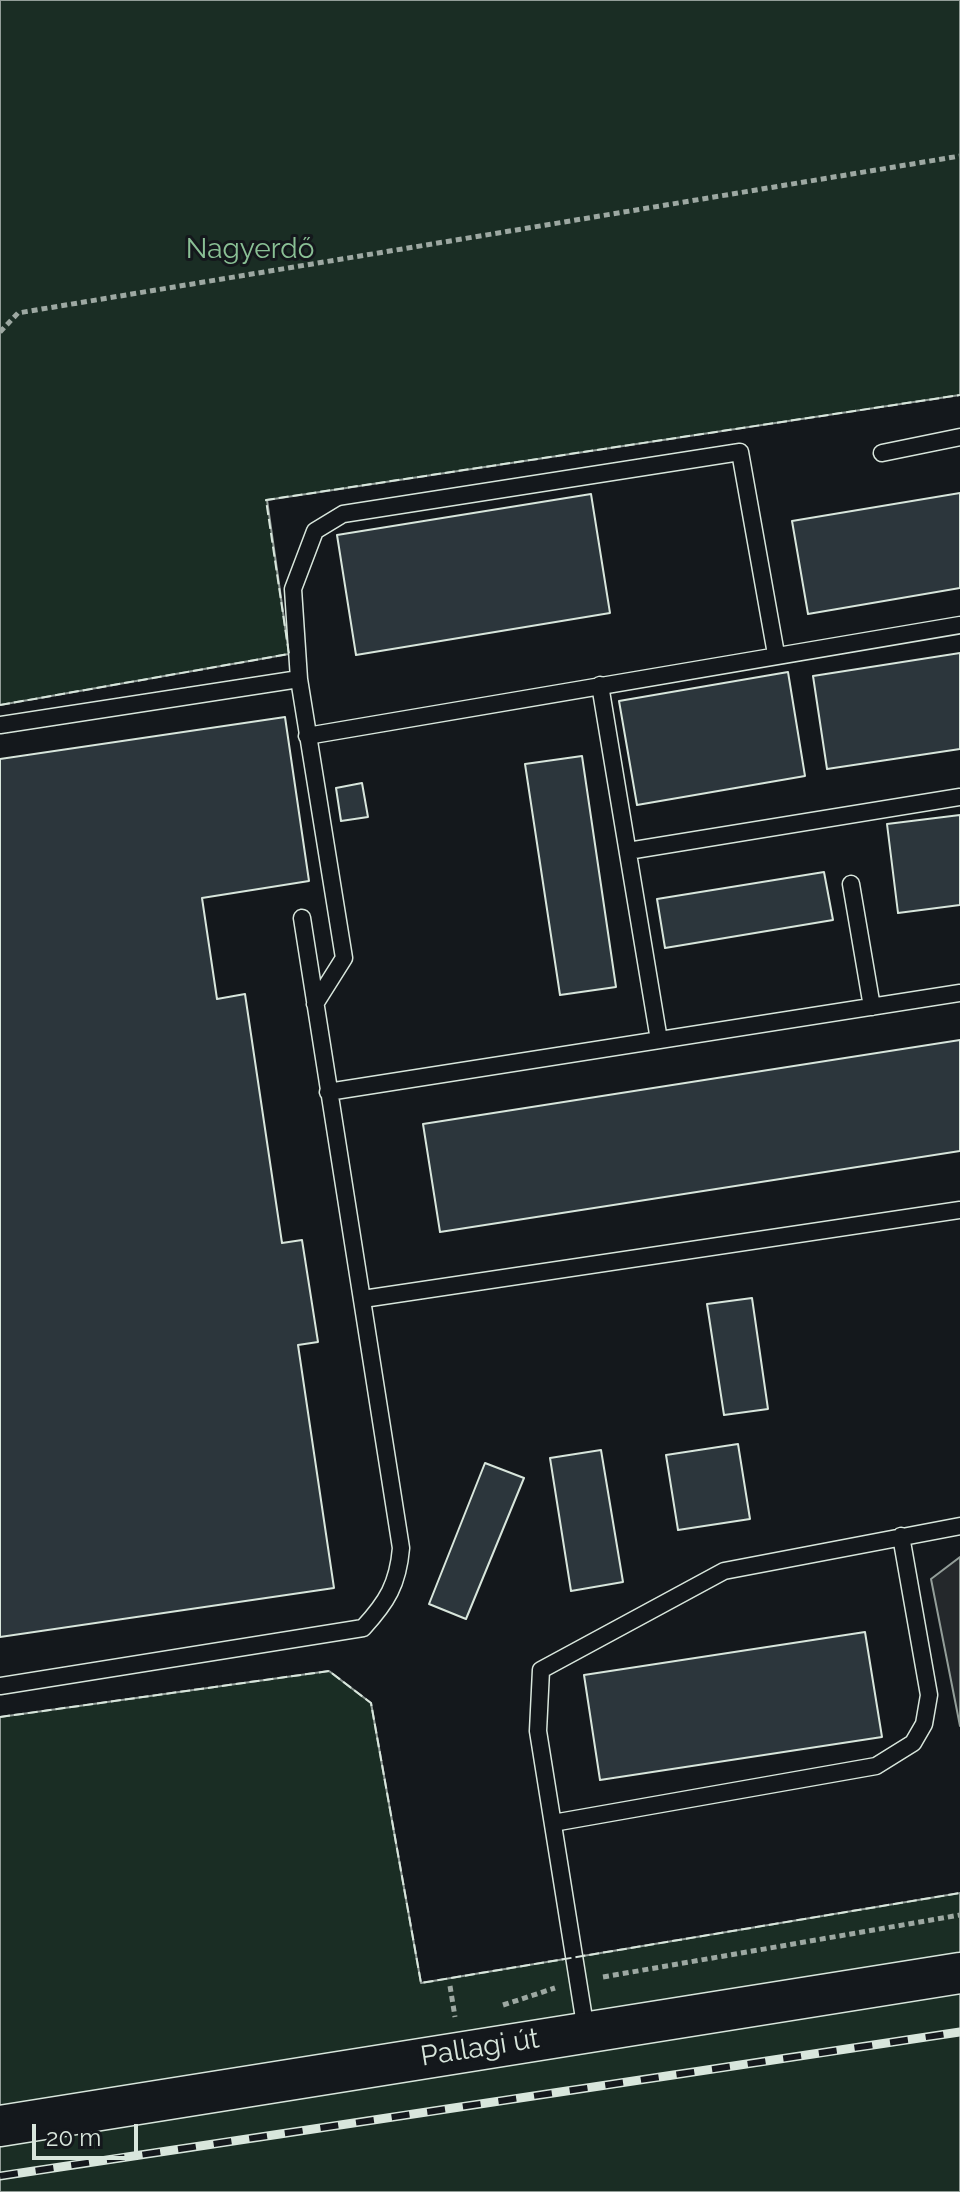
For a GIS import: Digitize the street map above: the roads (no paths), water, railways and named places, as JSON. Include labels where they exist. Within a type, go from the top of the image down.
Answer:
[{"type":"street","name":"Pallagi út","points":[[0,2126],[960,1973]]},
{"type":"lane","points":[[882,453],[960,437]]},
{"type":"lane","points":[[315,1004],[344,958],[299,679],[293,589],[315,531],[343,514],[740,452],[776,654]]},
{"type":"lane","points":[[307,736],[960,625]]},
{"type":"lane","points":[[0,725],[299,679]]},
{"type":"lane","points":[[600,685],[659,1040]]},
{"type":"lane","points":[[628,851],[960,797]]},
{"type":"lane","points":[[851,884],[872,1007]]},
{"type":"lane","points":[[0,1686],[363,1628],[388,1601],[399,1575],[401,1548],[302,918]]},
{"type":"lane","points":[[328,1092],[960,993]]},
{"type":"lane","points":[[363,1299],[960,1210]]},
{"type":"lane","points":[[586,2031],[538,1731],[541,1670],[724,1571],[960,1526]]},
{"type":"lane","points":[[553,1823],[876,1766],[913,1743],[924,1724],[929,1695],[901,1536]]},
{"type":"railway","points":[[0,2176],[960,2032]]},
{"type":"park label","name":"Nagyerdő","points":[[250,250]]}]
